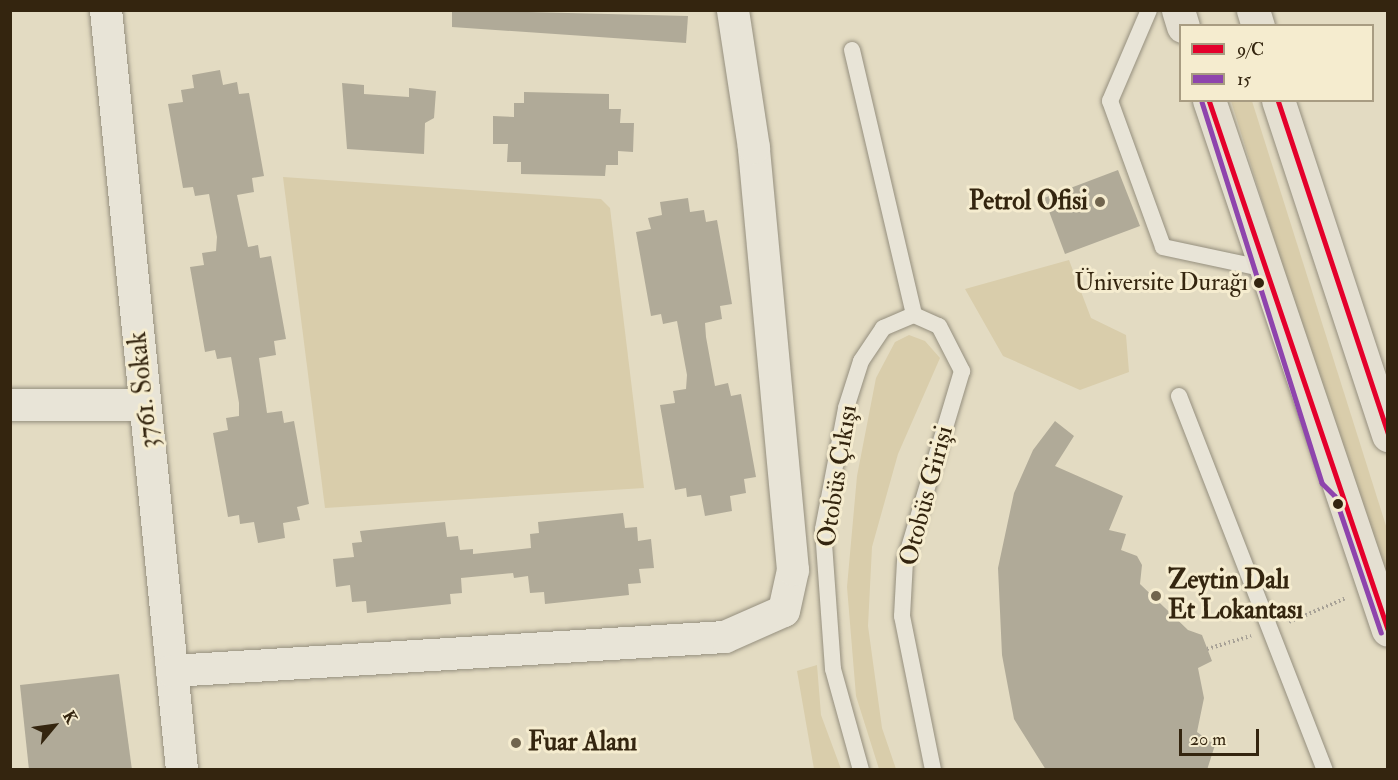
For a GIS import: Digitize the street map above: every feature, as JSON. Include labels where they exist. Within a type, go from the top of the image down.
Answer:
[{"type":"highway","points":[[1210,102],[1388,630]]},
{"type":"highway","points":[[1279,102],[1388,435]]},
{"type":"street","name":"3761. Sokak","points":[[106,10],[182,770]]},
{"type":"street","points":[[172,671],[725,636],[784,611],[793,570],[754,148],[734,10]]},
{"type":"street","points":[[10,405],[145,405]]},
{"type":"lane","points":[[1149,10],[1110,101],[1163,246],[1266,269]]},
{"type":"lane","points":[[852,50],[914,315]]},
{"type":"lane","name":"Otobüs Çıkışı","points":[[861,770],[833,669],[823,529],[846,408],[861,361],[883,328],[914,315]]},
{"type":"lane","name":"Otobüs Girişi","points":[[914,315],[939,327],[962,371],[905,561],[903,616],[933,770]]},
{"type":"lane","points":[[1179,396],[1325,770]]},
{"type":"shaded area","points":[[1231,102],[1252,102],[1387,529],[1387,577],[1299,319]]},
{"type":"shaded area","points":[[283,177],[601,199],[610,208],[644,488],[325,508]]},
{"type":"shaded area","points":[[1069,260],[1091,318],[1126,335],[1129,372],[1080,390],[1003,356],[965,289]]},
{"type":"shaded area","points":[[909,335],[925,341],[940,358],[898,454],[872,547],[868,626],[882,728],[896,769],[879,769],[856,696],[847,587],[857,476],[876,378],[895,342]]},
{"type":"shaded area","points":[[817,665],[821,715],[841,769],[814,769],[797,671]]},
{"type":"building","points":[[452,10],[688,16],[686,43],[452,27]]},
{"type":"building","points":[[220,70],[223,85],[237,82],[239,94],[249,93],[264,176],[252,178],[254,192],[237,195],[248,247],[258,245],[260,258],[271,256],[286,339],[274,341],[276,355],[259,358],[261,372],[267,413],[282,411],[284,423],[294,421],[309,504],[297,507],[300,520],[283,523],[285,538],[258,543],[254,522],[240,524],[239,515],[228,517],[213,433],[228,430],[226,418],[239,416],[239,403],[231,357],[217,359],[215,350],[205,352],[190,267],[204,265],[202,253],[216,251],[217,237],[209,194],[195,196],[193,187],[183,188],[168,104],[183,102],[181,90],[194,88],[192,75]]},
{"type":"building","points":[[342,83],[364,85],[364,94],[409,97],[409,88],[436,91],[434,118],[425,123],[424,154],[347,149]]},
{"type":"building","points":[[524,92],[609,94],[609,109],[621,109],[620,123],[634,123],[633,152],[618,151],[618,165],[606,165],[605,176],[521,174],[521,162],[507,162],[508,144],[493,144],[493,116],[514,117],[514,103],[524,103]]},
{"type":"building","points":[[1118,170],[1140,226],[1065,254],[1044,198]]},
{"type":"building","points":[[688,198],[690,212],[704,210],[706,222],[717,220],[732,304],[720,306],[722,319],[705,323],[706,337],[715,386],[728,383],[731,396],[741,394],[756,477],[744,479],[746,493],[730,496],[732,511],[705,516],[701,495],[687,497],[686,488],[675,490],[660,405],[675,403],[673,391],[686,389],[687,375],[677,321],[663,324],[661,314],[651,316],[636,232],[651,229],[648,218],[662,215],[660,202]]},
{"type":"building","points":[[1055,421],[1074,436],[1055,466],[1123,496],[1109,530],[1126,534],[1121,550],[1137,556],[1142,565],[1140,584],[1188,630],[1202,635],[1212,661],[1198,668],[1204,698],[1197,732],[1215,745],[1207,770],[1046,770],[1014,719],[1002,655],[998,568],[1014,493],[1033,450]]},
{"type":"building","points":[[623,513],[625,528],[637,527],[638,541],[651,539],[654,568],[639,569],[641,583],[628,584],[629,595],[545,604],[544,592],[530,593],[528,576],[514,578],[513,573],[461,578],[462,593],[450,594],[451,604],[367,613],[366,601],[352,602],[350,585],[336,587],[333,559],[354,557],[352,543],[362,542],[360,531],[445,522],[447,537],[458,536],[460,550],[473,549],[473,554],[531,548],[530,534],[539,533],[538,522]]},
{"type":"building","points":[[119,674],[132,770],[29,770],[20,685]]},
{"type":"transit line","name":"15","points":[[1202,102],[1322,483],[1335,496],[1381,632]]},
{"type":"transit line","name":"9/C","points":[[1210,102],[1388,629]]},
{"type":"transit line","name":"9/C","points":[[1279,102],[1388,433]]},
{"type":"place","name":"Petrol Ofisi","points":[[1100,202]]},
{"type":"place","name":"Üniversite Durağı","points":[[1259,283]]},
{"type":"place","name":"Zeytin Dalı Et Lokantası","points":[[1156,596]]},
{"type":"place","name":"Fuar Alanı","points":[[516,743]]}]
